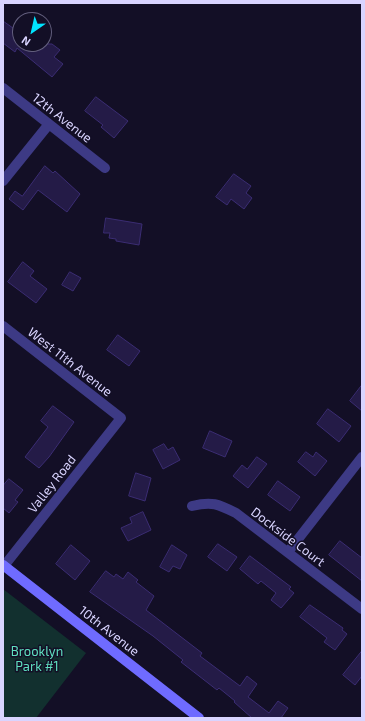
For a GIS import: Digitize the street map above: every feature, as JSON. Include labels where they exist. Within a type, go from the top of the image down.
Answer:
[{"type":"street","name":"12th Avenue","points":[[3,88],[106,168]]},
{"type":"street","points":[[3,181],[49,124]]},
{"type":"street","name":"West 11th Avenue","points":[[3,326],[121,418]]},
{"type":"street","name":"Valley Road","points":[[4,565],[121,418]]},
{"type":"street","points":[[288,552],[362,457]]},
{"type":"street","name":"Dockside Court","points":[[192,506],[207,502],[223,506],[236,513],[362,609]]},
{"type":"street","name":"10th Avenue","points":[[4,565],[199,718]]},
{"type":"green space","name":"Brooklyn Park #1","points":[[3,589],[86,653],[36,718],[3,718]]},
{"type":"building","points":[[3,21],[12,27],[12,50],[3,43]]},
{"type":"building","points":[[52,44],[60,50],[54,57],[63,64],[52,77],[22,52],[52,52]]},
{"type":"building","points":[[96,97],[128,121],[114,138],[101,127],[103,125],[85,111]]},
{"type":"building","points":[[45,166],[53,173],[55,171],[80,194],[67,212],[38,190],[23,210],[9,199],[15,191],[22,196]]},
{"type":"building","points":[[234,174],[251,186],[246,193],[252,198],[244,209],[231,199],[227,205],[216,197]]},
{"type":"building","points":[[106,218],[142,224],[139,245],[116,241],[116,239],[109,238],[110,233],[104,233]]},
{"type":"building","points":[[23,262],[34,271],[30,276],[47,289],[36,303],[8,282]]},
{"type":"building","points":[[70,272],[81,278],[73,291],[62,285]]},
{"type":"building","points":[[118,335],[140,351],[129,366],[107,350]]},
{"type":"building","points":[[362,385],[362,411],[350,401]]},
{"type":"building","points":[[53,406],[74,422],[49,457],[39,468],[25,457],[48,427],[41,421]]},
{"type":"building","points":[[328,409],[351,426],[339,442],[317,424]]},
{"type":"building","points":[[210,431],[232,441],[225,457],[203,448]]},
{"type":"building","points":[[164,444],[168,450],[173,447],[180,460],[163,469],[153,450]]},
{"type":"building","points":[[306,452],[313,457],[316,452],[327,461],[315,476],[298,462]]},
{"type":"building","points":[[257,457],[267,464],[248,488],[233,476],[242,465],[247,469]]},
{"type":"building","points":[[136,473],[151,478],[145,501],[129,496]]},
{"type":"building","points":[[9,479],[23,490],[15,500],[18,502],[9,513],[3,508],[3,486]]},
{"type":"building","points":[[278,481],[300,497],[290,511],[268,495]]},
{"type":"building","points":[[143,512],[151,530],[128,541],[121,528],[132,523],[130,518]]},
{"type":"building","points":[[340,541],[362,558],[362,581],[329,555]]},
{"type":"building","points":[[218,544],[237,557],[227,571],[208,557]]},
{"type":"building","points":[[71,545],[90,561],[75,580],[56,564]]},
{"type":"building","points":[[172,545],[187,555],[180,569],[173,566],[169,572],[160,567]]},
{"type":"building","points":[[250,556],[291,587],[289,589],[294,593],[281,608],[271,600],[276,593],[261,581],[258,584],[240,569]]},
{"type":"building","points":[[106,571],[114,577],[116,574],[123,579],[128,572],[138,580],[136,582],[154,596],[146,610],[202,653],[200,656],[240,686],[247,676],[257,684],[248,697],[269,713],[278,701],[288,708],[281,718],[252,718],[234,702],[235,701],[219,688],[217,690],[181,662],[183,660],[153,636],[90,592]]},
{"type":"building","points":[[310,605],[343,628],[342,630],[347,634],[335,650],[324,642],[327,638],[300,617]]},
{"type":"building","points":[[362,651],[362,676],[355,685],[343,675]]}]
